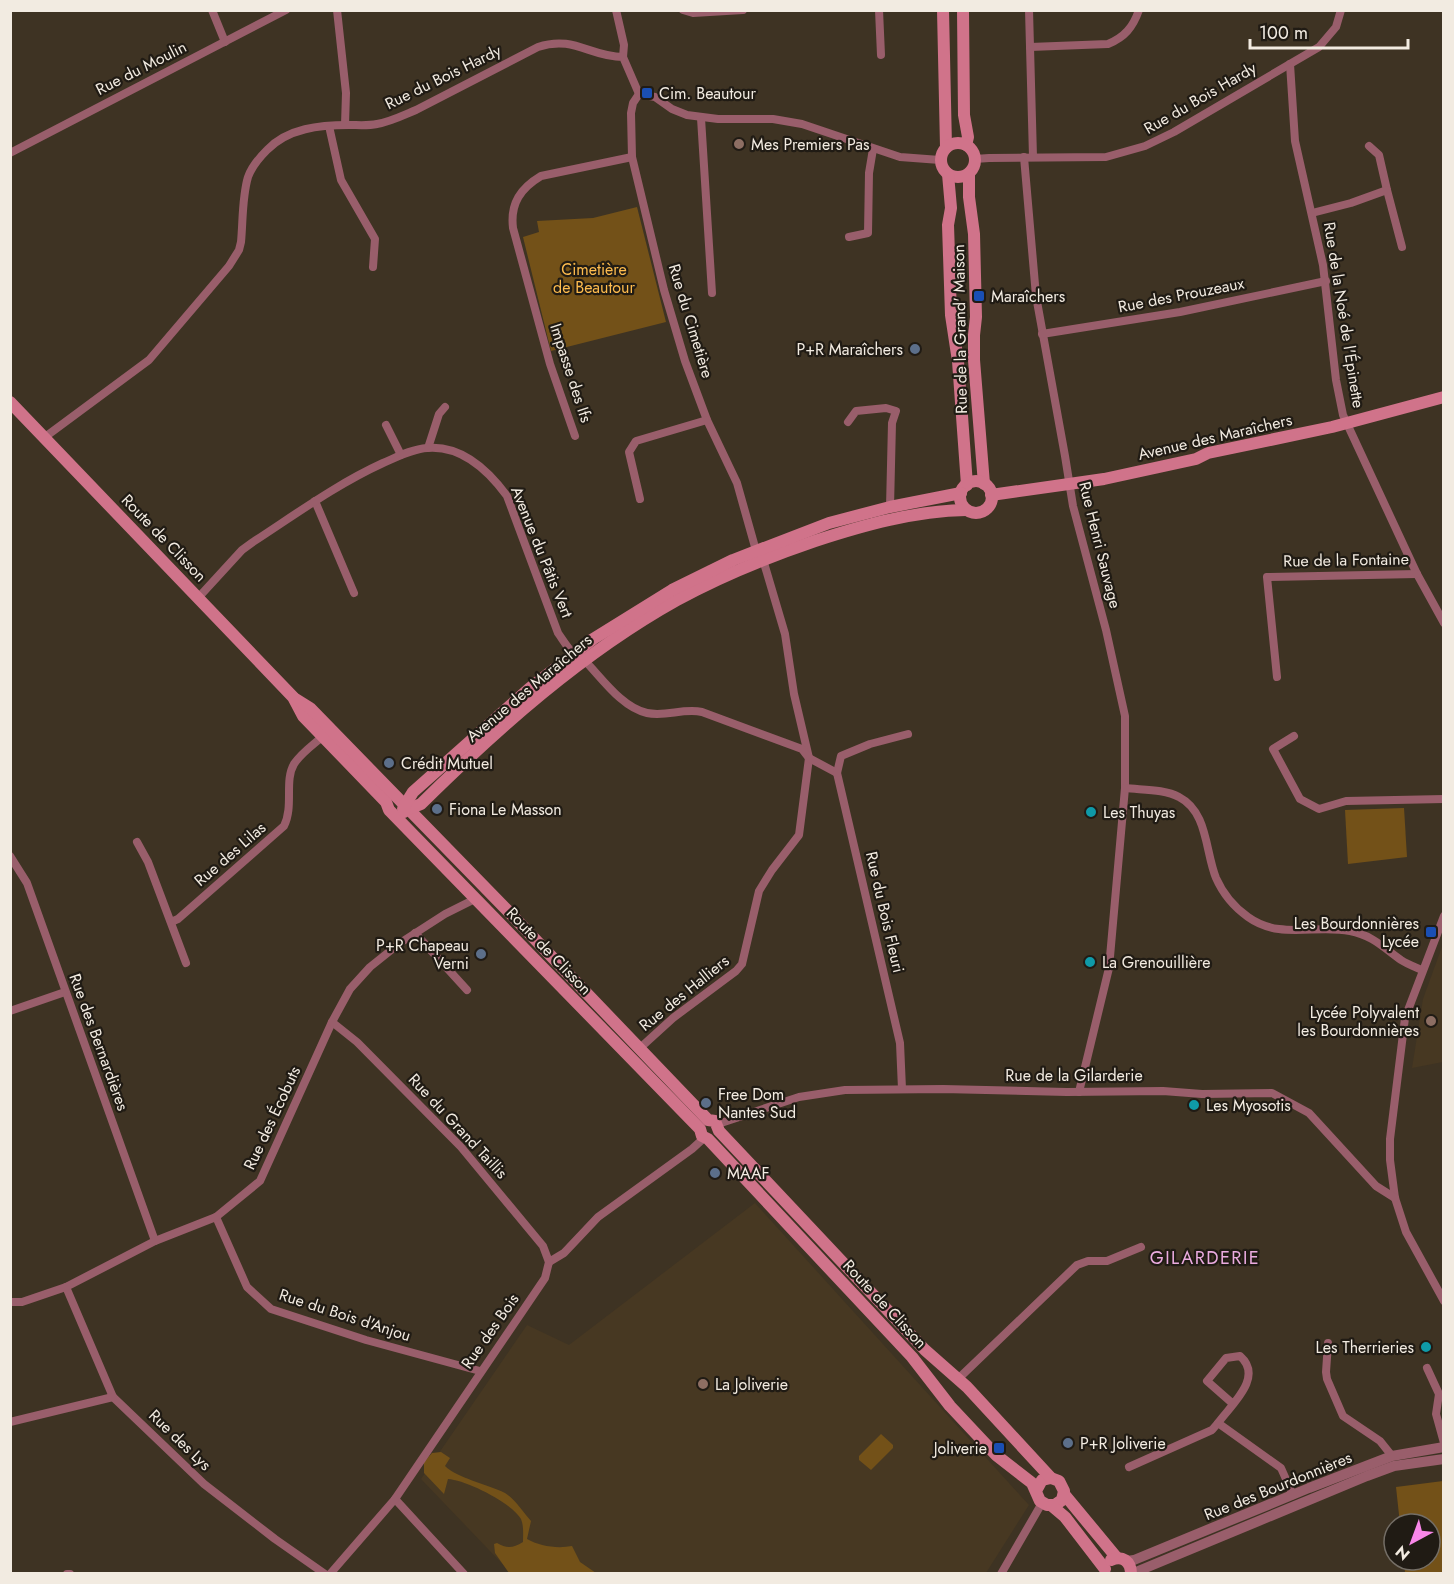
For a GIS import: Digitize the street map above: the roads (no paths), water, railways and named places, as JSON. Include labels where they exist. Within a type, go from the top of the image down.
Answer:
[{"type":"main road","points":[[943,10],[946,147],[940,160],[941,166],[948,174],[957,178],[969,174],[975,159],[973,151],[966,145],[955,143],[946,147]]},
{"type":"main road","points":[[963,10],[964,115],[968,137],[966,145]]},
{"type":"main road","name":"Rue de la Grand' Maison","points":[[948,174],[951,208],[948,225],[951,315],[958,362],[964,489]]},
{"type":"main road","name":"Rue de la Grand' Maison","points":[[969,174],[969,197],[974,234],[976,317],[974,360],[984,484]]},
{"type":"main road","name":"Avenue des Maraîchers","points":[[992,495],[1104,479],[1196,459],[1208,453],[1347,423],[1443,397]]},
{"type":"main road","name":"Route de Clisson","points":[[10,402],[292,698],[303,716],[322,737],[389,797],[410,807],[715,1125],[925,1350],[1023,1446],[1051,1478]]},
{"type":"main road","points":[[975,482],[984,484],[992,495],[991,502],[985,510],[975,513],[966,510],[961,503],[964,489],[975,482]]},
{"type":"main road","name":"Avenue des Maraîchers","points":[[410,807],[413,792],[530,688],[677,600],[760,555],[829,523],[964,489]]},
{"type":"main road","name":"Avenue des Maraîchers","points":[[760,555],[890,520],[936,511],[966,510]]},
{"type":"main road","name":"Avenue des Maraîchers","points":[[410,807],[498,733],[579,657]]},
{"type":"main road","name":"Route de Clisson","points":[[292,698],[310,708],[389,797],[389,810],[704,1135],[912,1357],[950,1406],[996,1455],[1032,1483],[1036,1491]]},
{"type":"main road","points":[[389,797],[413,792]]},
{"type":"main road","points":[[405,825],[410,807]]},
{"type":"main road","points":[[475,899],[486,888]]},
{"type":"main road","points":[[703,1122],[715,1125],[716,1137],[704,1135],[703,1122]]},
{"type":"main road","points":[[1051,1478],[1061,1483],[1064,1494],[1126,1566],[1110,1560],[1105,1571],[1065,1517],[1038,1499],[1036,1491],[1042,1480],[1051,1478]]},
{"type":"main road","points":[[1047,1504],[1059,1502],[1064,1494]]},
{"type":"street","points":[[212,10],[225,42]]},
{"type":"street","name":"Rue du Moulin","points":[[10,153],[286,10]]},
{"type":"street","points":[[337,10],[346,93],[345,125]]},
{"type":"street","points":[[616,10],[624,45],[623,57],[639,93],[655,97],[679,113],[701,118],[773,119],[802,124],[873,149],[910,159],[940,160]]},
{"type":"street","points":[[683,10],[693,13],[743,10]]},
{"type":"street","points":[[879,10],[881,55]]},
{"type":"street","name":"Rue Henri Sauvage","points":[[1029,10],[1028,157],[1036,296],[1069,484],[1125,716],[1125,788],[1109,968],[1079,1092]]},
{"type":"street","points":[[1030,48],[1108,44],[1128,32],[1135,22],[1138,10]]},
{"type":"street","name":"Rue du Bois Hardy","points":[[975,159],[1106,157],[1145,146],[1174,132],[1323,43],[1336,27],[1341,10]]},
{"type":"street","name":"Rue du Bois Hardy","points":[[45,437],[149,360],[229,266],[241,242],[247,181],[253,167],[278,140],[299,131],[329,126],[376,125],[397,118],[547,44],[566,43],[610,57],[623,57]]},
{"type":"street","name":"Rue de la Noé de l'Épinette","points":[[1290,64],[1295,141],[1326,281],[1336,380],[1343,415],[1417,574],[1443,622]]},
{"type":"street","name":"Rue du Cimetière","points":[[639,93],[633,103],[631,113],[632,157],[664,290],[685,361],[707,420],[737,483],[785,634],[794,694],[809,758]]},
{"type":"street","points":[[701,118],[712,293]]},
{"type":"street","points":[[329,126],[341,180],[375,239],[373,267]]},
{"type":"street","points":[[1369,146],[1379,155],[1402,247]]},
{"type":"street","points":[[849,237],[868,233],[869,173],[873,149]]},
{"type":"street","name":"Impasse des Ifs","points":[[575,436],[547,353],[513,228],[513,210],[520,193],[542,176],[632,157]]},
{"type":"street","points":[[1312,213],[1351,203],[1387,190]]},
{"type":"street","name":"Rue des Prouzeaux","points":[[1042,334],[1180,312],[1326,281]]},
{"type":"street","points":[[428,448],[439,414],[445,407]]},
{"type":"street","points":[[848,422],[856,411],[886,408],[896,411],[892,423],[890,507]]},
{"type":"street","points":[[640,499],[629,452],[636,441],[707,420]]},
{"type":"street","points":[[386,425],[401,455]]},
{"type":"street","name":"Avenue du Pâtis Vert","points":[[198,598],[242,550],[332,489],[401,455],[428,448],[447,450],[474,461],[502,489],[512,507],[558,633],[617,695],[635,710],[654,714],[688,710],[702,712],[802,749],[809,758]]},
{"type":"street","points":[[315,501],[354,593]]},
{"type":"street","name":"Rue de la Fontaine","points":[[1277,677],[1267,577],[1417,574]]},
{"type":"street","points":[[809,758],[837,773],[841,756],[870,744],[908,734]]},
{"type":"street","points":[[1294,736],[1273,749],[1300,799],[1318,809],[1346,801],[1443,799]]},
{"type":"street","name":"Rue des Lilas","points":[[171,922],[194,905],[284,826],[290,801],[292,769],[299,757],[322,737]]},
{"type":"street","name":"Rue des Halliers","points":[[640,1048],[673,1018],[736,971],[742,964],[759,891],[799,835],[809,758]]},
{"type":"street","name":"Rue du Bois Fleuri","points":[[837,773],[900,1043],[902,1089]]},
{"type":"street","points":[[1125,788],[1178,796],[1194,809],[1200,820],[1222,889],[1230,901],[1249,918],[1273,929],[1340,930],[1360,934],[1376,940],[1401,960],[1422,970]]},
{"type":"street","points":[[137,842],[148,862],[186,963]]},
{"type":"street","name":"Rue des Bernardières","points":[[10,856],[27,883],[155,1241]]},
{"type":"street","name":"Rue des Écobuts","points":[[10,1302],[22,1302],[66,1287],[155,1241],[216,1217],[260,1181],[332,1022],[359,977],[415,933],[475,899]]},
{"type":"street","points":[[1443,916],[1407,1008],[1390,1139],[1395,1198],[1406,1232],[1443,1301]]},
{"type":"street","points":[[415,933],[467,990]]},
{"type":"street","points":[[10,1011],[65,992]]},
{"type":"street","name":"Rue du Grand Taillis","points":[[332,1022],[357,1042],[461,1147],[543,1246],[549,1262]]},
{"type":"street","name":"Rue de la Gilarderie","points":[[715,1125],[799,1097],[845,1090],[1079,1092],[1163,1090],[1202,1094],[1272,1094],[1308,1113],[1376,1186],[1395,1198]]},
{"type":"street","name":"Rue des Bois","points":[[330,1574],[395,1499],[545,1278],[549,1262],[564,1253],[598,1217],[692,1149],[704,1135]]},
{"type":"street","name":"Rue du Bois d'Anjou","points":[[216,1217],[247,1287],[271,1309],[366,1340],[480,1371]]},
{"type":"street","points":[[958,1380],[1077,1265],[1107,1261],[1141,1247]]},
{"type":"street","name":"Rue des Lys","points":[[66,1287],[113,1397],[204,1484],[325,1574]]},
{"type":"street","points":[[1328,1343],[1327,1379],[1343,1416],[1380,1441],[1392,1456]]},
{"type":"street","points":[[1129,1467],[1212,1430],[1218,1423],[1233,1403],[1248,1383],[1250,1369],[1240,1356],[1226,1358],[1207,1381],[1233,1403]]},
{"type":"street","points":[[1427,1368],[1439,1394],[1436,1414],[1443,1445]]},
{"type":"street","points":[[10,1422],[113,1397]]},
{"type":"street","points":[[1218,1423],[1281,1468],[1293,1495]]},
{"type":"street","name":"Rue des Bourdonnières","points":[[1126,1566],[1134,1560],[1392,1456],[1443,1445]]},
{"type":"street","name":"Rue des Bourdonnières","points":[[1126,1566],[1394,1466],[1443,1460]]},
{"type":"street","points":[[395,1499],[464,1574]]},
{"type":"street","points":[[1001,1574],[1047,1504]]},
{"type":"place","name":"Cim. Beautour","points":[[647,93]]},
{"type":"place","name":"Mes Premiers Pas","points":[[739,144]]},
{"type":"place","name":"Maraîchers","points":[[979,296]]},
{"type":"place","name":"P+R Maraîchers","points":[[915,349]]},
{"type":"place","name":"Crédit Mutuel","points":[[389,763]]},
{"type":"place","name":"Fiona Le Masson","points":[[437,809]]},
{"type":"place","name":"Les Thuyas","points":[[1091,812]]},
{"type":"place","name":"Les Bourdonnières Lycée","points":[[1431,932]]},
{"type":"place","name":"P+R Chapeau Verni","points":[[481,954]]},
{"type":"place","name":"La Grenouillière","points":[[1090,962]]},
{"type":"place","name":"Lycée Polyvalent les Bourdonnières","points":[[1431,1021]]},
{"type":"place","name":"Free Dom Nantes Sud","points":[[706,1103]]},
{"type":"place","name":"Les Myosotis","points":[[1194,1105]]},
{"type":"place","name":"MAAF","points":[[715,1173]]},
{"type":"place","name":"Les Therrieries","points":[[1426,1347]]},
{"type":"place","name":"La Joliverie","points":[[703,1384]]},
{"type":"place","name":"P+R Joliverie","points":[[1068,1443]]},
{"type":"place","name":"Joliverie","points":[[999,1448]]},
{"type":"district","name":"GILARDERIE","points":[[1205,1258]]},
{"type":"park label","name":"Cimetière de Beautour","points":[[594,278]]}]
